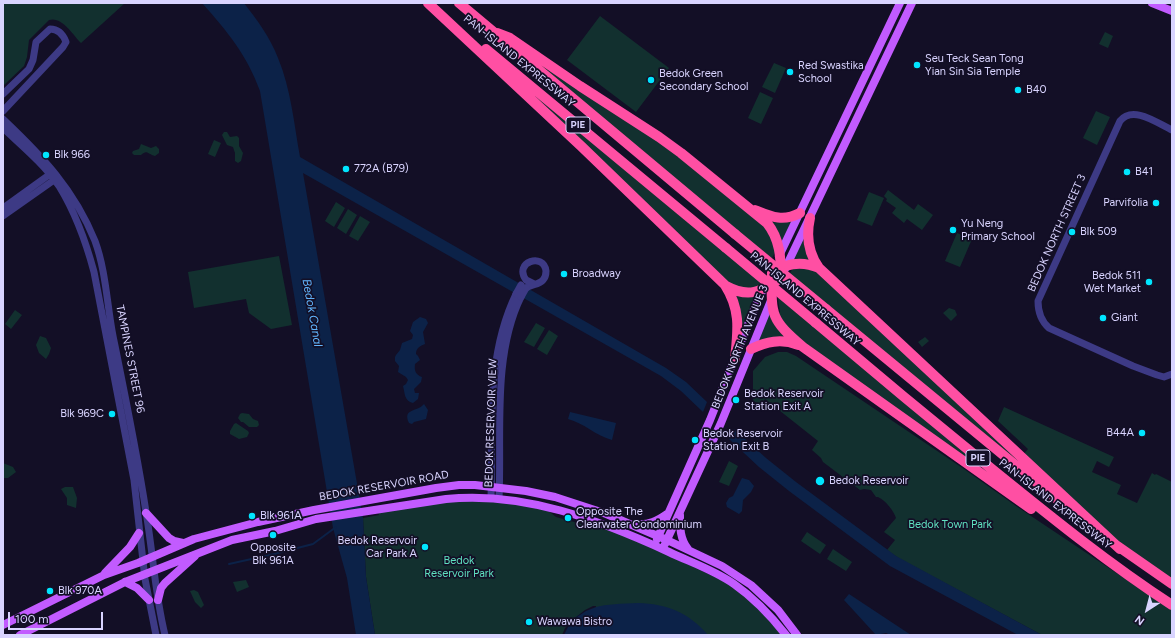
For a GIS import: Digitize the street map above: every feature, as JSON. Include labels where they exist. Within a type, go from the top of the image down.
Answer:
[{"type":"highway","name":"PAN-ISLAND EXPRESSWAY","points":[[428,3],[493,54],[900,394],[1057,522],[1116,567],[1172,605]]},
{"type":"highway","points":[[428,3],[586,151],[725,285],[733,299],[737,311],[735,358]]},
{"type":"highway","name":"PAN-ISLAND EXPRESSWAY","points":[[459,3],[497,33],[735,234],[1051,495],[1120,549],[1172,584]]},
{"type":"highway","points":[[497,33],[510,38],[681,153],[765,222],[773,232],[785,265],[781,278],[756,293],[747,293],[735,290],[725,285]]},
{"type":"highway","points":[[748,207],[766,214],[783,218],[790,218],[800,213]]},
{"type":"highway","points":[[810,218],[808,232],[810,251],[819,268],[1120,549]]},
{"type":"highway","points":[[819,268],[802,264],[785,265],[772,272],[767,287],[773,311],[778,323],[787,333],[803,347],[1045,520],[1057,522]]},
{"type":"highway","points":[[751,349],[766,343],[780,340],[803,347]]},
{"type":"main road","name":"BEDOK NORTH AVENUE 3","points":[[772,272],[900,3]]},
{"type":"main road","points":[[785,265],[810,218],[912,3]]},
{"type":"main road","points":[[1152,3],[1172,11]]},
{"type":"main road","name":"BEDOK NORTH AVENUE 3","points":[[663,549],[721,423],[771,299],[781,278]]},
{"type":"main road","name":"BEDOK NORTH AVENUE 3","points":[[654,545],[710,420],[753,312],[767,287]]},
{"type":"main road","name":"BEDOK RESERVOIR ROAD","points":[[3,625],[104,574],[143,560],[183,543],[258,522],[314,510],[459,485],[496,487],[555,497],[632,524],[722,566],[751,585],[778,610],[797,635]]},
{"type":"main road","name":"BEDOK RESERVOIR ROAD","points":[[20,635],[125,582],[232,540],[275,531],[316,519],[464,497],[495,498],[524,502],[574,515],[620,530],[713,572],[733,583],[764,609],[786,635]]},
{"type":"main road","points":[[680,512],[681,535],[684,544],[689,550]]},
{"type":"main road","points":[[146,513],[169,538],[183,543]]},
{"type":"main road","points":[[632,524],[644,525],[653,523],[668,514]]},
{"type":"main road","points":[[104,574],[130,547],[139,533]]},
{"type":"main road","points":[[158,600],[161,588],[165,583],[199,553]]},
{"type":"main road","points":[[125,582],[137,588],[149,600]]},
{"type":"street","points":[[3,94],[29,69],[33,60],[36,42],[50,29],[55,29],[60,32],[66,42],[63,47],[3,111]]},
{"type":"street","name":"BEDOK NORTH STREET 3","points":[[1172,130],[1136,114],[1128,115],[1120,121],[1038,301],[1041,317],[1049,328],[1133,366],[1165,377],[1172,375]]},
{"type":"street","name":"TAMPINES STREET 96","points":[[3,119],[32,146],[54,176],[72,197],[95,242],[100,259],[146,513],[158,600],[165,635]]},
{"type":"street","name":"TAMPINES STREET 96","points":[[3,128],[54,176],[79,227],[94,272],[134,480],[144,574],[156,635]]},
{"type":"street","points":[[3,208],[54,176]]},
{"type":"street","points":[[3,216],[54,176]]},
{"type":"street","name":"BEDOK RESERVOIR VIEW","points":[[495,498],[503,357],[518,296],[524,286],[524,267],[528,262],[535,261],[541,263],[546,270],[546,276],[542,282],[524,286]]},
{"type":"street","points":[[523,275],[527,282],[534,284]]},
{"type":"street","points":[[1172,375],[1172,382]]},
{"type":"green space","points":[[3,3],[125,3],[81,43],[63,23],[49,20],[29,40],[27,57],[24,66],[3,86]]},
{"type":"green space","points":[[600,16],[669,68],[636,112],[567,60]]},
{"type":"green space","points":[[464,31],[762,279],[759,285],[763,290],[736,357],[733,298]]},
{"type":"green space","points":[[1105,32],[1113,36],[1108,48],[1099,44]]},
{"type":"green space","points":[[510,38],[763,214],[800,213],[775,252],[770,263],[535,65]]},
{"type":"green space","points":[[774,63],[786,68],[775,93],[762,87]]},
{"type":"green space","points":[[760,92],[773,98],[761,124],[748,118]]},
{"type":"green space","points":[[1096,111],[1110,117],[1097,145],[1083,138]]},
{"type":"green space","points":[[224,132],[227,132],[230,137],[237,136],[239,138],[239,146],[243,153],[241,161],[238,163],[235,161],[233,147],[227,145],[222,135]]},
{"type":"green space","points":[[214,140],[221,143],[215,157],[208,154]]},
{"type":"green space","points":[[141,144],[151,148],[156,146],[159,149],[159,153],[155,156],[146,152],[141,155],[134,155],[132,153],[133,151],[139,149]]},
{"type":"green space","points":[[888,190],[914,210],[918,204],[933,215],[922,230],[907,219],[904,223],[892,213],[896,208],[886,201],[887,199],[884,196]]},
{"type":"green space","points":[[869,192],[884,198],[872,226],[857,220]]},
{"type":"green space","points":[[336,202],[345,208],[334,227],[325,221]]},
{"type":"green space","points":[[348,209],[357,215],[346,234],[337,228]]},
{"type":"green space","points":[[360,216],[370,222],[358,241],[349,236]]},
{"type":"green space","points":[[810,219],[813,258],[1118,547],[1051,495],[788,277],[795,264],[788,265]]},
{"type":"green space","points":[[957,233],[972,239],[960,267],[945,261]]},
{"type":"green space","points":[[279,256],[292,325],[271,329],[249,313],[246,299],[194,308],[188,272]]},
{"type":"green space","points":[[780,293],[1055,521],[1046,519],[948,449],[794,343],[751,349],[771,299],[775,317],[780,312],[778,299]]},
{"type":"green space","points":[[949,308],[955,310],[957,315],[951,321],[943,313]]},
{"type":"green space","points":[[15,310],[22,315],[11,329],[5,324]]},
{"type":"green space","points":[[536,323],[545,328],[534,347],[524,342]]},
{"type":"green space","points":[[549,330],[558,336],[547,355],[537,349]]},
{"type":"green space","points":[[40,336],[46,338],[51,348],[46,359],[39,353],[36,345]]},
{"type":"green space","points":[[925,337],[929,341],[922,347],[918,342]]},
{"type":"green space","name":"Bedok Town Park","points":[[778,352],[787,352],[796,356],[1172,610],[1172,635],[1042,635],[900,559],[887,550],[895,540],[884,532],[896,518],[889,506],[881,498],[876,497],[871,490],[860,490],[823,462],[821,458],[812,450],[818,441],[765,399],[761,405],[753,401],[753,371],[765,357]]},
{"type":"green space","points":[[1004,407],[1114,457],[1109,467],[1097,461],[1092,472],[1121,485],[1117,494],[1137,503],[1152,473],[1172,482],[1172,581],[1120,548],[1022,456],[1028,449],[998,421]]},
{"type":"green space","points":[[242,413],[249,414],[253,419],[258,421],[259,425],[257,427],[249,427],[241,422],[238,418]]},
{"type":"green space","points":[[236,423],[248,431],[249,433],[247,437],[239,439],[230,434],[230,431]]},
{"type":"green space","points":[[729,461],[738,466],[729,486],[719,482]]},
{"type":"green space","points":[[3,463],[13,467],[16,472],[8,478],[3,478]]},
{"type":"green space","points":[[65,487],[73,487],[77,498],[76,508],[67,505],[67,498],[61,489]]},
{"type":"green space","name":"Bedok Reservoir Park","points":[[490,500],[546,509],[556,517],[585,525],[602,526],[620,533],[732,585],[750,600],[781,635],[375,635],[366,577],[363,518],[379,515],[378,511],[446,501]]},
{"type":"green space","points":[[807,532],[826,545],[820,554],[801,541]]},
{"type":"green space","points":[[833,549],[852,562],[846,571],[827,559]]},
{"type":"green space","points":[[246,580],[249,587],[237,592],[233,582]]},
{"type":"green space","points":[[194,590],[198,592],[204,605],[201,608],[195,602],[190,591]]},
{"type":"water","name":"Bedok Canal","points":[[202,3],[244,3],[263,29],[275,50],[286,82],[292,107],[300,157],[666,368],[686,382],[707,402],[703,412],[681,391],[661,376],[303,173],[363,518],[366,577],[375,635],[356,635],[347,578],[333,528],[260,91],[249,66],[236,44]]},
{"type":"water","points":[[420,317],[426,319],[428,323],[423,332],[425,344],[416,352],[420,360],[415,364],[415,371],[422,377],[421,382],[414,389],[415,393],[419,393],[418,399],[413,403],[410,402],[405,396],[403,386],[408,380],[398,372],[399,366],[395,361],[395,357],[400,350],[402,343],[412,339],[413,335],[410,331],[413,322]]},
{"type":"water","points":[[424,404],[428,410],[426,419],[414,422],[412,424],[409,423],[407,418],[409,413]]},
{"type":"water","points":[[570,412],[616,423],[612,440],[568,419]]},
{"type":"water","points":[[734,429],[766,458],[796,482],[896,556],[1042,635],[1018,635],[890,566],[759,467],[729,439]]},
{"type":"water","points":[[742,478],[749,480],[754,486],[751,492],[743,500],[742,511],[739,514],[727,507],[726,503],[729,498],[733,496]]},
{"type":"water","points":[[849,594],[911,635],[890,635],[886,633],[876,635],[844,600]]},
{"type":"water","points":[[638,603],[658,605],[685,615],[693,620],[708,635],[563,635],[577,616],[594,607]]},
{"type":"pier","points":[[593,606],[596,607],[577,617],[568,627],[564,635],[562,635],[565,628],[575,618]]},
{"type":"waterway","points":[[229,564],[313,544],[336,527]]},
{"type":"place","name":"Seu Teck Sean Tong Yian Sin Sia Temple","points":[[917,65]]},
{"type":"place","name":"Red Swastika School","points":[[790,72]]},
{"type":"place","name":"Bedok Green Secondary School","points":[[651,80]]},
{"type":"place","name":"B40","points":[[1018,90]]},
{"type":"place","name":"Blk 966","points":[[46,155]]},
{"type":"place","name":"772A (B79)","points":[[346,169]]},
{"type":"place","name":"B41","points":[[1127,172]]},
{"type":"place","name":"Parvifolia","points":[[1156,203]]},
{"type":"place","name":"Yu Neng Primary School","points":[[953,230]]},
{"type":"place","name":"Blk 509","points":[[1072,232]]},
{"type":"place","name":"Broadway","points":[[564,274]]},
{"type":"place","name":"Bedok 511 Wet Market","points":[[1149,282]]},
{"type":"place","name":"Giant","points":[[1103,318]]},
{"type":"place","name":"Bedok Reservoir Station Exit A","points":[[736,400]]},
{"type":"place","name":"Blk 969C","points":[[112,414]]},
{"type":"place","name":"B44A","points":[[1142,433]]},
{"type":"place","name":"Bedok Reservoir Station Exit B","points":[[695,440]]},
{"type":"place","name":"Bedok Reservoir","points":[[820,481]]},
{"type":"place","name":"Blk 961A","points":[[252,516]]},
{"type":"place","name":"Opposite The Clearwater Condominium","points":[[568,518]]},
{"type":"place","name":"Opposite Blk 961A","points":[[273,535]]},
{"type":"place","name":"Bedok Reservoir Car Park A","points":[[425,547]]},
{"type":"place","name":"Blk 970A","points":[[50,591]]},
{"type":"place","name":"Wawawa Bistro","points":[[529,622]]}]
